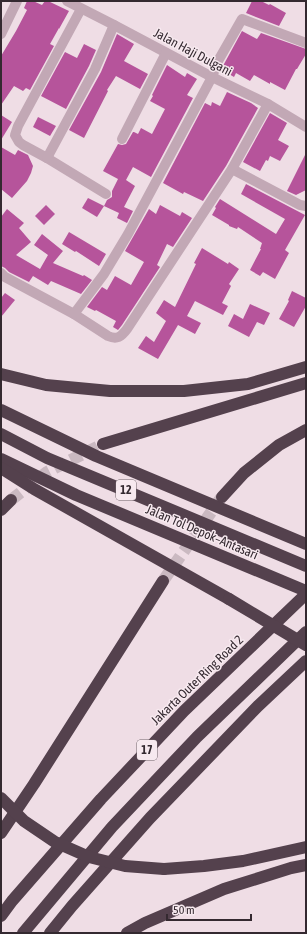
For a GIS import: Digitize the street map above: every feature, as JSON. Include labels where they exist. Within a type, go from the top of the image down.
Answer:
[{"type":"highway","points":[[1,374],[46,384],[110,391],[184,391],[248,384],[306,368]]},
{"type":"highway","points":[[103,444],[306,383]]},
{"type":"highway","points":[[1,410],[96,456],[306,544]]},
{"type":"highway","points":[[222,497],[244,473],[279,445],[306,430]]},
{"type":"highway","name":"Jalan Tol Depok–Antasari","points":[[1,434],[48,458],[306,566]]},
{"type":"highway","name":"Jalan Tol Depok–Antasari","points":[[1,459],[76,495],[306,591]]},
{"type":"highway","points":[[1,468],[34,490],[230,598],[306,645]]},
{"type":"highway","points":[[1,510],[11,500]]},
{"type":"highway","points":[[1,833],[164,581]]},
{"type":"highway","name":"Jakarta Outer Ring Road 2","points":[[1,916],[12,901],[101,799],[178,717],[306,594]]},
{"type":"highway","name":"17","points":[[23,933],[112,827],[192,742],[306,632]]},
{"type":"highway","points":[[50,933],[150,818],[258,706],[306,662]]},
{"type":"highway","points":[[1,798],[24,821],[55,842],[89,857],[125,866],[164,869],[204,866],[243,861],[306,847]]},
{"type":"highway","points":[[127,933],[145,923],[224,889],[291,868],[306,865]]},
{"type":"street","points":[[1,34],[17,1]]},
{"type":"street","name":"Jalan Haji Dulgani","points":[[67,1],[212,77],[268,104],[306,127]]},
{"type":"street","points":[[81,8],[18,126],[15,135],[19,142],[23,145],[106,194]]},
{"type":"street","points":[[74,314],[104,274],[128,234],[212,77],[218,61],[242,19],[306,43]]},
{"type":"street","points":[[47,158],[95,69],[114,25]]},
{"type":"street","points":[[122,139],[166,53]]},
{"type":"street","points":[[1,273],[12,281],[74,314],[108,336],[117,338],[122,336],[232,169],[268,104]]},
{"type":"street","points":[[232,169],[306,206]]},
{"type":"building","points":[[27,1],[33,1],[42,5],[45,1],[48,1],[69,11],[50,44],[54,46],[30,90],[26,88],[23,91],[14,86],[1,105],[1,56],[27,10],[24,8]]},
{"type":"building","points":[[252,1],[261,1],[269,5],[270,4],[286,13],[279,26],[246,13]]},
{"type":"building","points":[[242,31],[257,39],[261,33],[306,49],[306,54],[285,90],[254,75],[250,81],[236,73],[234,77],[222,70]]},
{"type":"building","points":[[117,34],[134,44],[124,61],[148,74],[140,89],[116,76],[107,90],[108,91],[84,138],[69,130],[101,72]]},
{"type":"building","points":[[84,44],[96,50],[66,109],[41,96],[65,52],[77,58]]},
{"type":"building","points":[[167,65],[185,77],[187,73],[197,79],[187,95],[193,98],[151,177],[133,167],[126,180],[135,186],[124,207],[133,211],[127,223],[117,218],[119,213],[104,206],[107,200],[112,197],[112,191],[118,179],[103,171],[118,144],[126,144],[133,132],[138,134],[141,128],[152,134],[165,109],[150,101]]},
{"type":"building","points":[[227,92],[251,103],[258,108],[226,166],[203,201],[184,192],[183,194],[163,183],[205,103],[211,106],[212,102],[220,106]]},
{"type":"building","points":[[270,113],[287,123],[278,140],[289,146],[280,161],[270,156],[260,171],[243,162]]},
{"type":"building","points":[[1,115],[12,122],[1,140]]},
{"type":"building","points":[[38,117],[56,126],[50,136],[33,127]]},
{"type":"building","points":[[1,147],[15,155],[18,150],[28,155],[33,166],[27,181],[12,198],[1,189]]},
{"type":"building","points":[[306,153],[306,190],[296,195],[287,191]]},
{"type":"building","points":[[246,184],[305,215],[285,250],[289,253],[275,279],[263,272],[260,276],[250,270],[261,249],[262,243],[238,227],[237,229],[229,226],[212,215],[220,199],[276,234],[285,219],[241,194]]},
{"type":"building","points":[[88,198],[104,206],[97,217],[82,208]]},
{"type":"building","points":[[46,205],[55,214],[44,225],[35,216]]},
{"type":"building","points":[[160,205],[180,216],[182,212],[192,218],[173,247],[167,244],[157,265],[160,267],[118,330],[113,327],[116,321],[96,310],[95,311],[87,307],[102,287],[107,290],[115,276],[131,285],[144,262],[125,251],[149,209],[156,214]]},
{"type":"building","points":[[7,209],[24,223],[19,228],[31,242],[16,255],[40,269],[48,255],[34,245],[42,234],[63,251],[53,263],[83,276],[84,275],[92,280],[81,294],[51,281],[48,285],[33,276],[29,282],[9,272],[1,266],[1,217]]},
{"type":"building","points":[[69,232],[106,254],[99,266],[62,244]]},
{"type":"building","points":[[202,248],[239,269],[229,284],[231,286],[222,303],[228,306],[223,315],[195,301],[187,316],[201,323],[195,334],[178,325],[158,359],[138,348],[146,336],[154,342],[166,321],[156,313],[164,300],[175,307],[196,264],[194,263]]},
{"type":"building","points":[[292,291],[306,298],[306,306],[294,327],[279,319],[289,301],[288,300]]},
{"type":"building","points":[[5,293],[15,300],[1,317],[1,298]]},
{"type":"building","points":[[250,304],[270,313],[264,325],[257,322],[249,337],[228,326],[234,314],[243,319]]},
{"type":"tunnel","points":[[11,500],[47,472],[103,444]]},
{"type":"tunnel","points":[[163,581],[221,498]]}]
